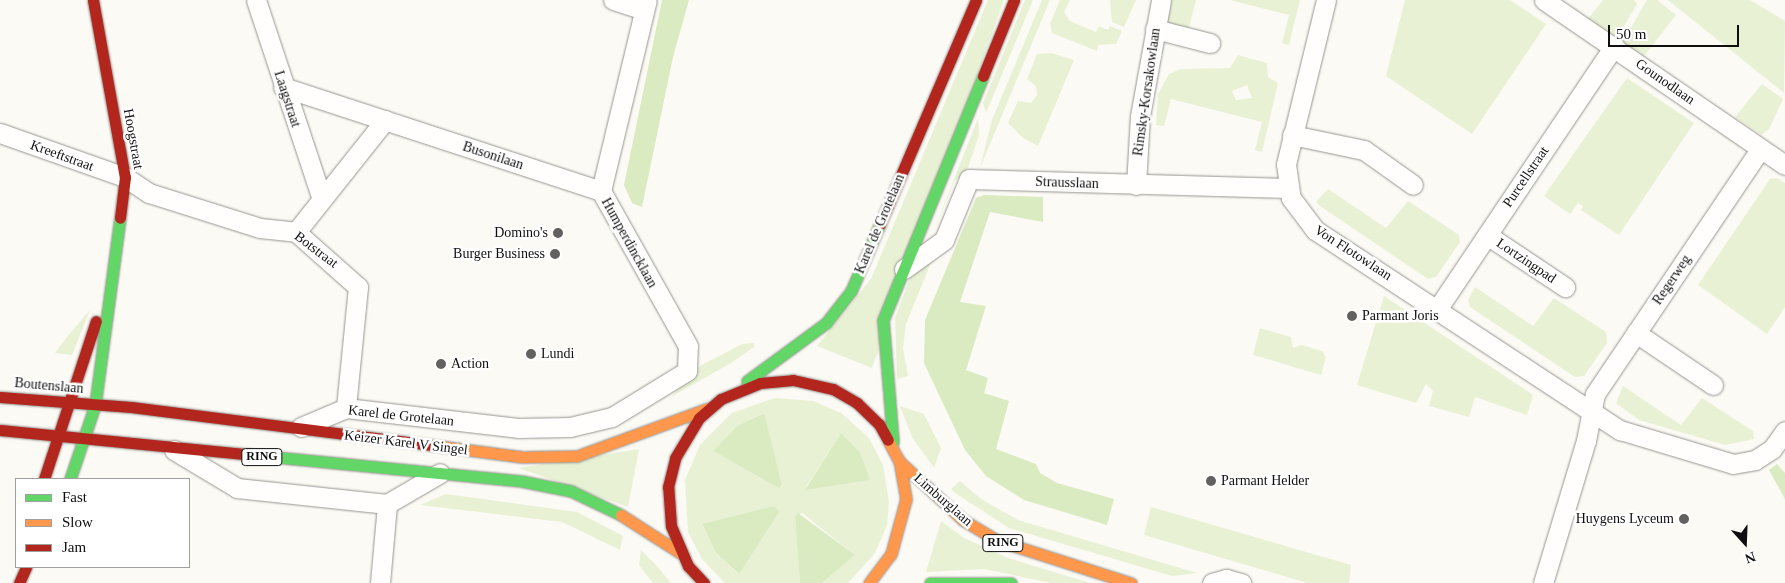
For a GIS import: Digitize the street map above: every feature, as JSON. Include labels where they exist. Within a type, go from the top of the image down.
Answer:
[{"type":"main road","name":"Hoogstraat","points":[[70,478],[85,441],[95,405],[125,178],[93,0]]},
{"type":"main road","name":"Karel de Grotelaan","points":[[721,399],[816,332],[851,290],[976,0]]},
{"type":"main road","points":[[893,446],[882,350],[883,320],[898,273],[1014,0]]},
{"type":"main road","name":"Hoogstraat","points":[[44,478],[66,403],[110,284]]},
{"type":"main road","name":"RING","points":[[704,583],[688,566],[668,514],[670,473],[681,443],[709,408],[721,399],[774,380],[822,385],[869,412],[893,446],[899,461],[906,500],[901,529],[891,554],[869,583]]},
{"type":"main road","name":"Boutenslaan","points":[[0,396],[95,405]]},
{"type":"main road","name":"Keizer Karel V Singel","points":[[95,405],[522,457],[577,456],[609,448],[709,408]]},
{"type":"main road","name":"RING","points":[[0,430],[55,437]]},
{"type":"main road","name":"Keizer Karel V Singel","points":[[55,437],[440,473],[571,491],[600,502],[682,554]]},
{"type":"main road","name":"Limburglaan","points":[[899,461],[963,520],[996,540],[1131,583]]},
{"type":"main road","points":[[688,566],[693,583]]},
{"type":"main road","points":[[19,583],[26,568]]},
{"type":"main road","points":[[930,583],[1011,583]]},
{"type":"street","name":"Laagstraat","points":[[256,0],[283,87],[321,196]]},
{"type":"street","points":[[613,0],[645,5]]},
{"type":"street","name":"Rimsky-Korsakowlaan","points":[[1136,185],[1140,116],[1161,0]]},
{"type":"street","points":[[1287,188],[1292,135],[1326,0]]},
{"type":"street","name":"Gounodlaan","points":[[1544,0],[1614,46],[1785,165]]},
{"type":"street","name":"Humperdincklaan","points":[[645,5],[601,191],[688,346],[690,363]]},
{"type":"street","points":[[1155,28],[1210,43]]},
{"type":"street","name":"Purcellstraat","points":[[1438,308],[1614,46]]},
{"type":"street","name":"Busonilaan","points":[[283,87],[601,191]]},
{"type":"street","points":[[296,232],[321,196],[385,120]]},
{"type":"street","name":"Kreeftstraat","points":[[0,133],[125,178]]},
{"type":"street","points":[[1292,135],[1364,150],[1413,185]]},
{"type":"street","name":"Regerweg","points":[[1543,583],[1595,394],[1760,149]]},
{"type":"street","name":"Botstraat","points":[[125,178],[149,193],[260,228],[296,232],[358,287],[346,408]]},
{"type":"street","name":"Strausslaan","points":[[898,273],[944,240],[969,179],[1287,188]]},
{"type":"street","name":"Von Flotowlaan","points":[[1287,188],[1315,230],[1438,308],[1591,413],[1665,446],[1733,464],[1755,460],[1772,449],[1785,431]]},
{"type":"street","name":"Lortzingpad","points":[[1487,235],[1565,287]]},
{"type":"street","points":[[1636,333],[1713,385]]},
{"type":"street","name":"Karel de Grotelaan","points":[[295,429],[346,408],[480,424],[545,429],[600,421],[682,376],[690,363]]},
{"type":"street","points":[[480,424],[522,457]]},
{"type":"street","name":"Keizer Karel V Singel","points":[[171,448],[236,488],[386,504]]},
{"type":"street","points":[[380,583],[386,504],[440,473]]},
{"type":"street","points":[[1212,583],[1226,579],[1241,583]]},
{"type":"green space","points":[[662,0],[689,0],[673,57],[642,207],[632,203],[624,185]]},
{"type":"green space","points":[[988,0],[1004,0],[872,368],[817,346],[871,279]]},
{"type":"green space","points":[[1025,0],[1033,0],[986,113],[983,103]]},
{"type":"green space","points":[[1042,0],[1050,0],[980,168],[992,120]]},
{"type":"green space","points":[[1060,0],[1070,0],[1064,12],[1070,21],[1096,32],[1099,26],[1108,30],[1110,26],[1122,31],[1116,44],[1098,45],[1097,51],[1052,33],[1050,24]]},
{"type":"green space","points":[[1110,0],[1136,0],[1124,27],[1112,22]]},
{"type":"green space","points":[[1172,0],[1196,0],[1188,31],[1167,24]]},
{"type":"green space","points":[[1230,0],[1300,0],[1289,45],[1282,43],[1289,15]]},
{"type":"green space","points":[[1405,0],[1510,0],[1546,24],[1472,134],[1386,76]]},
{"type":"green space","points":[[1603,0],[1634,0],[1637,4],[1617,38],[1588,19]]},
{"type":"green space","points":[[1647,0],[1657,0],[1676,15],[1644,56],[1623,42]]},
{"type":"green space","points":[[1668,0],[1750,0],[1785,21],[1784,93]]},
{"type":"green space","points":[[1051,53],[1074,60],[1038,146],[1023,138],[1008,123],[1018,101],[1031,103],[1037,95],[1036,86],[1027,79],[1037,54]]},
{"type":"green space","points":[[1238,55],[1267,63],[1268,77],[1278,83],[1262,152],[1255,150],[1262,122],[1171,99],[1164,126],[1156,125],[1158,94],[1169,74],[1181,69],[1230,68]],"holes":[[[1247,85],[1252,98],[1236,100],[1232,91]]]},
{"type":"green space","points":[[1627,78],[1694,123],[1619,235],[1581,210],[1583,206],[1578,203],[1570,214],[1544,196]]},
{"type":"green space","points":[[1762,84],[1783,99],[1769,129],[1761,135],[1735,117]]},
{"type":"green space","points":[[978,118],[979,135],[967,171],[954,182],[928,246]]},
{"type":"green space","points":[[1777,178],[1785,183],[1785,307],[1767,334],[1698,285],[1770,179]]},
{"type":"green space","points":[[1328,189],[1386,228],[1408,201],[1459,235],[1460,242],[1436,277],[1428,279],[1320,206],[1316,202]]},
{"type":"green space","points":[[984,195],[1043,197],[1043,222],[990,212],[960,302],[986,306],[966,370],[988,378],[984,393],[1009,401],[996,449],[1036,464],[1040,473],[1057,483],[1114,499],[1107,525],[1024,500],[986,476],[965,450],[924,363],[925,320],[976,198]]},
{"type":"green space","points":[[932,260],[906,324],[903,348],[908,376],[897,379],[895,318],[911,275]]},
{"type":"green space","points":[[1475,287],[1533,326],[1554,298],[1606,332],[1607,343],[1584,376],[1575,377],[1470,307],[1468,300]]},
{"type":"green space","points":[[1384,296],[1533,395],[1527,415],[1475,397],[1469,417],[1429,406],[1433,391],[1426,384],[1416,403],[1357,385]]},
{"type":"green space","points":[[90,310],[72,355],[55,353],[67,337]]},
{"type":"green space","points":[[1260,328],[1291,337],[1293,348],[1302,345],[1322,351],[1326,357],[1321,375],[1253,355]]},
{"type":"green space","points":[[754,343],[754,347],[731,363],[671,397],[700,366],[742,344]]},
{"type":"green space","points":[[1623,386],[1681,425],[1702,398],[1753,431],[1754,439],[1725,445],[1639,420],[1616,403]]},
{"type":"green space","points":[[775,398],[813,401],[841,413],[869,438],[883,465],[889,502],[887,525],[875,553],[848,583],[822,583],[855,555],[802,513],[795,518],[800,583],[725,583],[702,559],[688,532],[685,480],[700,445],[732,413]],"holes":[[[763,413],[782,485],[781,487],[713,451],[737,426]],[[841,433],[860,452],[869,480],[805,489]],[[774,506],[738,574],[716,553],[702,525]]]},
{"type":"green space","points":[[900,406],[924,414],[941,448],[934,468],[912,437]]},
{"type":"green space","points":[[764,413],[782,485],[779,488],[713,451],[737,426]]},
{"type":"green space","points":[[841,433],[860,452],[870,480],[805,490]]},
{"type":"green space","points":[[639,449],[628,507],[519,468]]},
{"type":"green space","points":[[1777,464],[1785,473],[1785,499],[1769,470]]},
{"type":"green space","points":[[960,481],[981,499],[1018,520],[1197,573],[1172,576],[1009,528],[951,489]]},
{"type":"green space","points":[[446,494],[577,512],[623,536],[620,550],[562,522],[420,505]]},
{"type":"green space","points":[[774,506],[779,512],[739,574],[716,553],[702,524]]},
{"type":"green space","points":[[1151,507],[1351,565],[1349,583],[1308,583],[1144,535]]},
{"type":"green space","points":[[798,513],[855,555],[822,583],[800,583],[795,517]]},
{"type":"green space","points":[[941,521],[964,538],[1008,558],[1090,583],[1051,583],[984,569],[926,572]]},
{"type":"green space","points":[[641,550],[671,583],[653,583],[639,565]]},
{"type":"traffic: fast","points":[[893,442],[883,320],[983,76]]},
{"type":"traffic: fast","points":[[70,478],[95,405],[120,218]]},
{"type":"traffic: fast","points":[[747,381],[826,323],[851,291],[880,224]]},
{"type":"traffic: fast","points":[[265,456],[521,481],[571,491],[621,515]]},
{"type":"traffic: fast","points":[[930,583],[1011,583]]},
{"type":"traffic: slow","points":[[431,445],[522,457],[577,456],[709,408]]},
{"type":"traffic: slow","points":[[869,583],[891,554],[906,499],[899,461],[888,440]]},
{"type":"traffic: slow","points":[[899,461],[963,520],[996,540],[1131,583]]},
{"type":"traffic: slow","points":[[621,515],[682,554]]},
{"type":"traffic: jam","points":[[93,0],[125,177],[120,218]]},
{"type":"traffic: jam","points":[[880,224],[976,0]]},
{"type":"traffic: jam","points":[[983,76],[1014,0]]},
{"type":"traffic: jam","points":[[44,478],[96,321]]},
{"type":"traffic: jam","points":[[704,583],[688,566],[671,526],[668,487],[675,458],[699,418],[721,399],[760,383],[793,380],[833,389],[857,403],[879,424],[888,440]]},
{"type":"traffic: jam","points":[[0,397],[131,407],[431,445]]},
{"type":"traffic: jam","points":[[0,430],[265,456]]},
{"type":"traffic: jam","points":[[19,583],[26,568]]},
{"type":"place","name":"Domino's","points":[[558,233]]},
{"type":"place","name":"Burger Business","points":[[555,254]]},
{"type":"place","name":"Parmant Joris","points":[[1352,316]]},
{"type":"place","name":"Lundi","points":[[531,354]]},
{"type":"place","name":"Action","points":[[441,364]]},
{"type":"place","name":"Parmant Helder","points":[[1211,481]]},
{"type":"place","name":"Huygens Lyceum","points":[[1684,519]]}]
